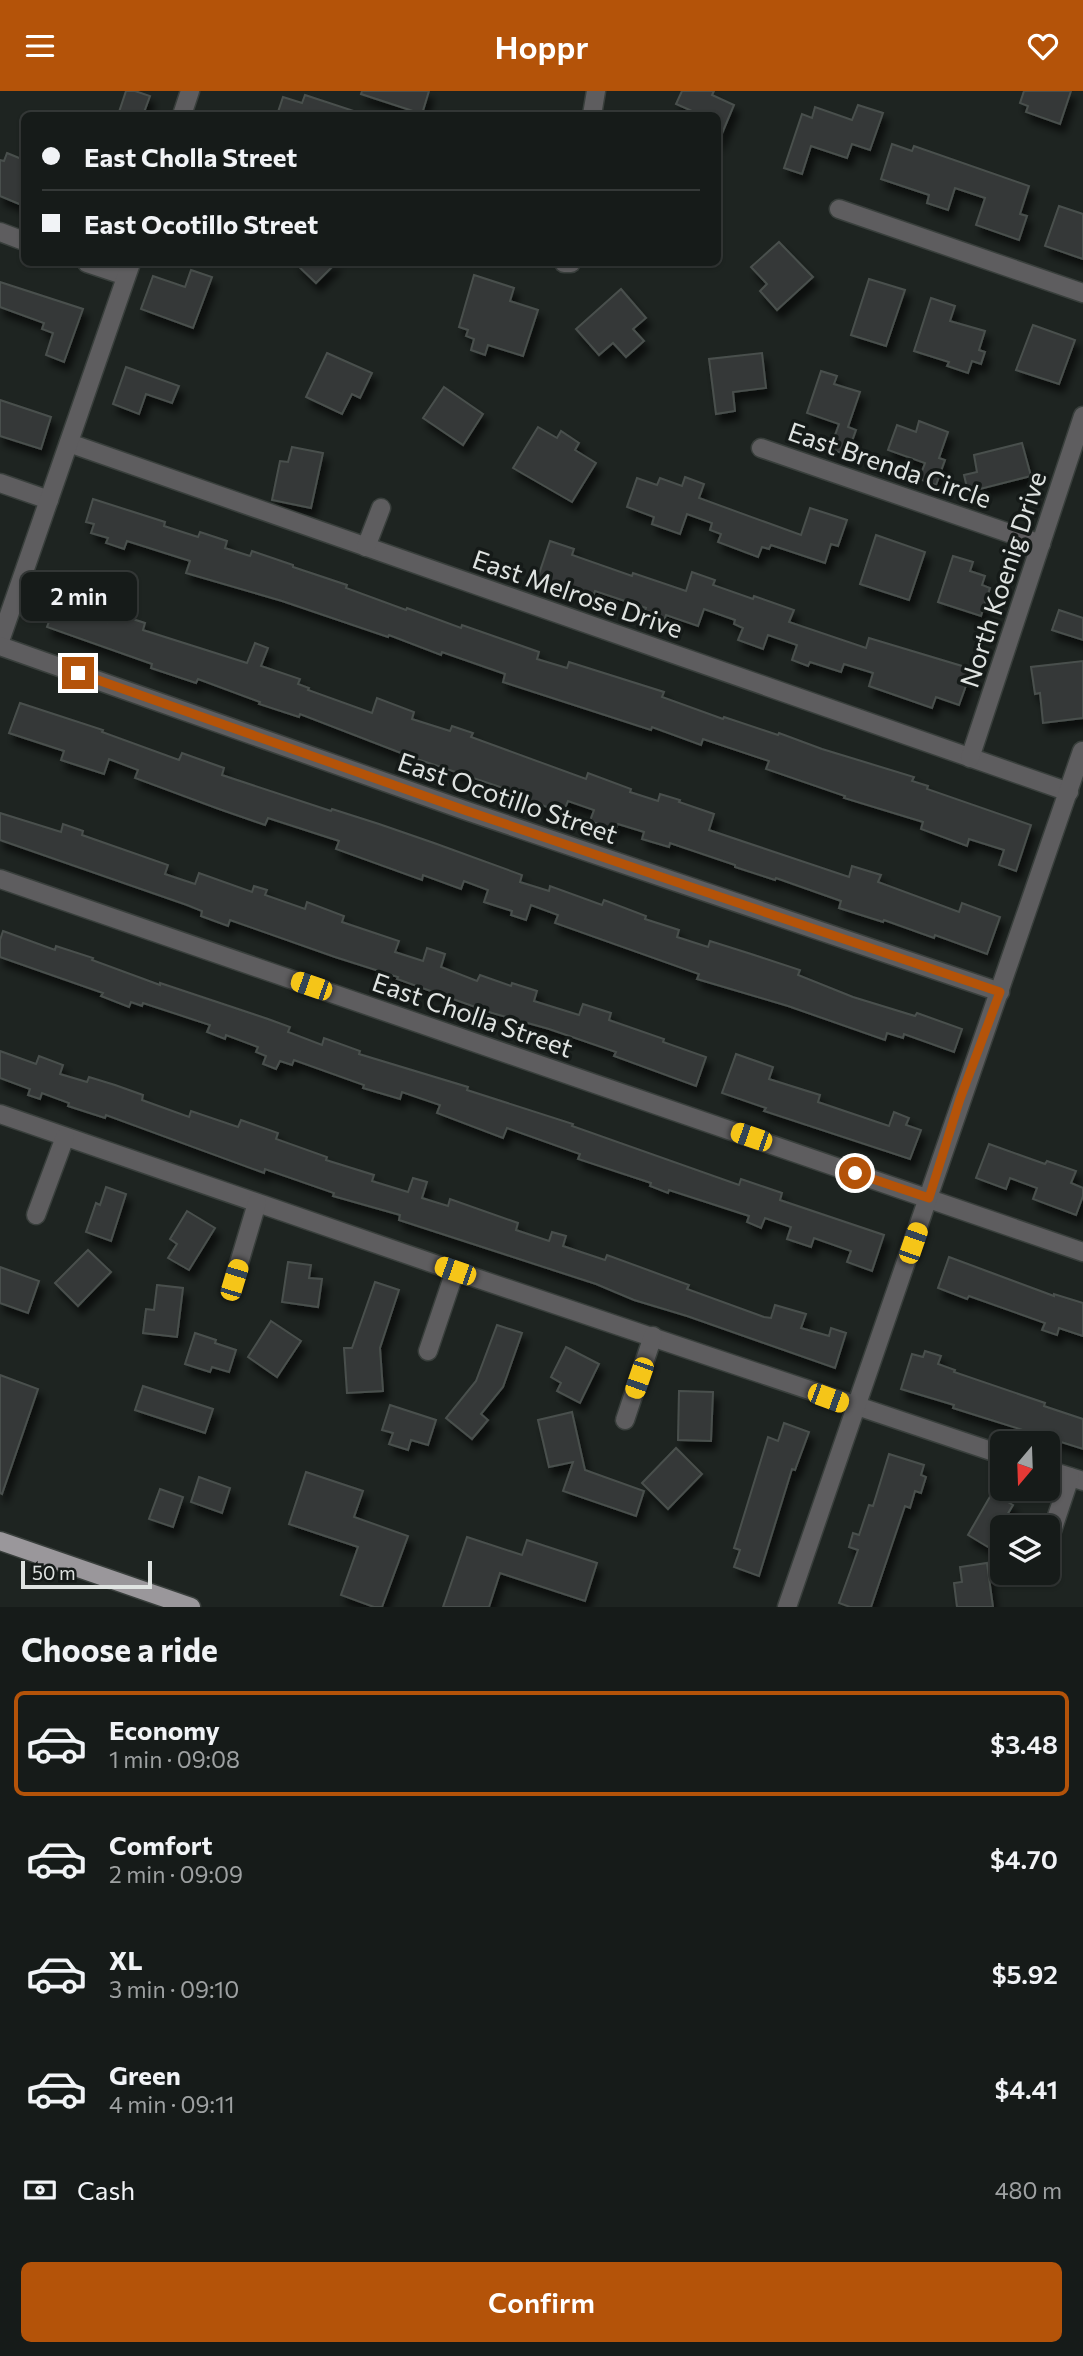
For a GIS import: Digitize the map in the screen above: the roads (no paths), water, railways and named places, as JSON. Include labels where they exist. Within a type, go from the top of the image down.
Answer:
[{"type":"main road","points":[[0,1541],[191,1607]]},
{"type":"street","points":[[183,112],[190,91]]},
{"type":"street","points":[[592,112],[596,91]]},
{"type":"street","points":[[839,209],[1083,293]]},
{"type":"street","points":[[0,232],[21,240]]},
{"type":"street","points":[[0,643],[129,269],[108,266]]},
{"type":"street","name":"North Koenig Drive","points":[[970,758],[1083,416]]},
{"type":"street","name":"East Melrose Drive","points":[[69,443],[1069,792]]},
{"type":"street","name":"East Brenda Circle","points":[[761,448],[1041,544]]},
{"type":"street","points":[[0,483],[49,500]]},
{"type":"street","points":[[366,547],[381,508]]},
{"type":"street","name":"East Ocotillo Street","points":[[0,643],[467,811],[1000,992]]},
{"type":"street","points":[[787,1607],[1082,751]]},
{"type":"street","name":"East Cholla Street","points":[[0,879],[1083,1252]]},
{"type":"street","points":[[0,1114],[455,1271],[653,1336],[856,1408],[990,1451]]},
{"type":"street","points":[[36,1215],[65,1137]]},
{"type":"street","points":[[234,1280],[257,1203]]},
{"type":"street","points":[[428,1351],[455,1271]]},
{"type":"street","points":[[625,1420],[653,1336]]},
{"type":"street","points":[[1060,1516],[1076,1479]]}]
